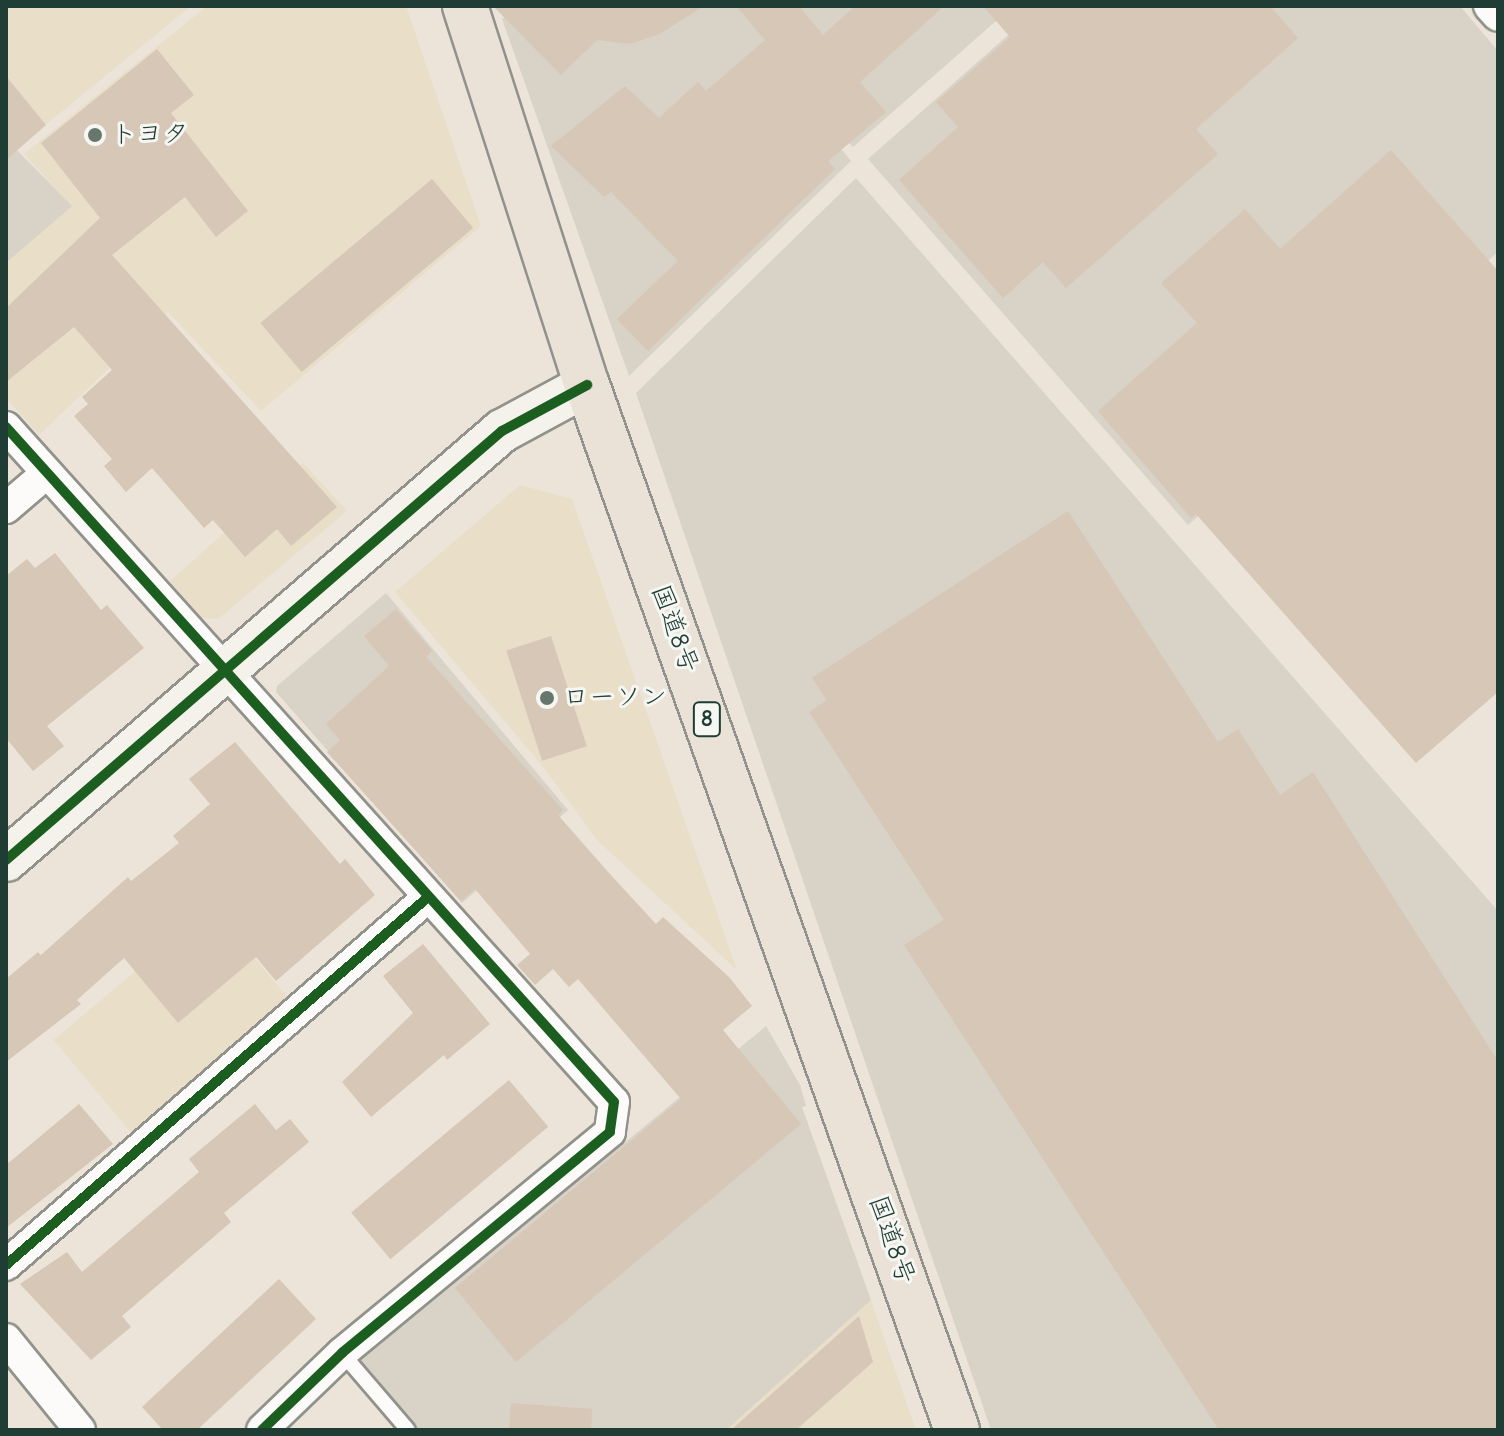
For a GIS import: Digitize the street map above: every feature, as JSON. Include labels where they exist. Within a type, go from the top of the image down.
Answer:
[{"type":"highway","name":"国道8号","points":[[465,6],[587,385],[957,1430]]},
{"type":"street","points":[[1489,6],[1498,16]]},
{"type":"street","points":[[6,860],[502,431],[587,385]]},
{"type":"street","points":[[6,427],[427,898],[614,1102],[610,1132],[342,1353],[262,1430]]},
{"type":"street","points":[[6,508],[47,473]]},
{"type":"street","points":[[6,1265],[427,898]]},
{"type":"street","points":[[6,1339],[80,1430]]},
{"type":"lane","points":[[342,1353],[408,1430]]},
{"type":"shaded area","points":[[6,6],[191,6],[22,144],[6,125]]},
{"type":"shaded area","points":[[207,6],[406,6],[481,226],[261,411],[168,312],[39,435],[6,398],[6,263],[71,206],[24,154]]},
{"type":"shaded area","points":[[522,6],[630,44],[658,35],[699,6],[1013,6],[853,147],[780,73],[851,161],[629,376],[502,19]]},
{"type":"shaded area","points":[[1041,6],[1460,6],[1498,51],[1498,252],[1188,525],[868,159]]},
{"type":"shaded area","points":[[6,139],[72,206],[6,263]]},
{"type":"shaded area","points":[[856,178],[1498,911],[1498,1430],[991,1430],[636,393]]},
{"type":"shaded area","points":[[303,463],[347,511],[218,619],[202,618],[170,581]]},
{"type":"shaded area","points":[[520,485],[572,499],[737,970],[598,841],[540,763],[395,592]]},
{"type":"shaded area","points":[[386,593],[568,810],[462,903],[276,692],[277,686]]},
{"type":"shaded area","points":[[212,907],[290,1000],[131,1133],[53,1040]]},
{"type":"shaded area","points":[[766,1026],[800,1085],[806,1106],[802,1107],[871,1300],[726,1430],[418,1430],[359,1362]]},
{"type":"shaded area","points":[[871,1300],[916,1430],[726,1430]]},
{"type":"building","points":[[493,6],[704,6],[658,35],[630,44],[597,40],[561,75]]},
{"type":"building","points":[[736,6],[799,6],[823,35],[855,6],[944,6],[860,82],[886,112],[828,161],[835,169],[648,351],[617,319],[678,261],[611,192],[604,197],[551,146],[625,86],[659,118],[698,82],[706,91],[765,40]]},
{"type":"building","points":[[983,6],[1270,6],[1298,38],[1196,129],[1218,154],[1066,288],[1043,262],[1003,298],[899,180],[958,127],[936,102],[1010,37]]},
{"type":"building","points":[[157,49],[194,95],[171,113],[248,211],[216,237],[185,197],[112,255],[337,507],[291,546],[277,529],[245,557],[213,520],[204,528],[152,468],[126,492],[104,466],[112,459],[74,416],[88,404],[82,397],[112,370],[74,327],[6,382],[6,308],[100,218],[41,143]]},
{"type":"building","points":[[6,76],[46,125],[6,160]]},
{"type":"building","points":[[1391,150],[1498,271],[1498,692],[1416,763],[1196,514],[1191,518],[1098,411],[1197,323],[1161,283],[1245,209],[1280,249]]},
{"type":"building","points":[[432,179],[473,228],[302,372],[260,323]]},
{"type":"building","points":[[1068,511],[1218,742],[1238,729],[1280,795],[1313,772],[1498,1061],[1498,1430],[1219,1430],[904,945],[944,920],[809,712],[827,700],[812,678]]},
{"type":"building","points":[[55,553],[101,610],[107,605],[144,648],[47,726],[64,746],[33,771],[6,738],[6,576],[27,559],[35,568]]},
{"type":"building","points":[[396,609],[432,651],[426,657],[563,810],[558,815],[609,873],[656,924],[663,917],[729,977],[752,1006],[723,1030],[801,1124],[516,1362],[455,1288],[681,1099],[578,979],[569,987],[553,969],[535,985],[517,965],[530,954],[475,889],[461,901],[327,752],[340,740],[326,724],[389,666],[364,636]]},
{"type":"building","name":"ローソン","points":[[551,636],[587,746],[542,761],[506,651]]},
{"type":"building","points":[[235,742],[340,864],[345,859],[375,895],[276,981],[256,957],[178,1023],[124,958],[77,1000],[81,1004],[6,1062],[6,979],[38,952],[41,955],[128,877],[131,881],[179,843],[173,836],[210,804],[189,779]]},
{"type":"building","points":[[423,944],[490,1024],[447,1060],[444,1055],[371,1117],[342,1082],[413,1013],[383,976]]},
{"type":"building","points":[[509,1080],[548,1127],[390,1259],[351,1212]]},
{"type":"building","points":[[79,1104],[113,1144],[6,1228],[6,1165]]},
{"type":"building","points":[[255,1104],[276,1130],[290,1119],[309,1142],[224,1213],[231,1222],[122,1316],[131,1327],[91,1360],[20,1284],[67,1252],[82,1272],[199,1172],[189,1159]]},
{"type":"building","points":[[279,1279],[316,1319],[197,1430],[163,1430],[142,1407]]},
{"type":"building","points":[[859,1316],[873,1362],[796,1430],[731,1430]]},
{"type":"building","points":[[511,1403],[592,1409],[591,1430],[509,1430]]},
{"type":"cycle path","points":[[6,860],[502,431],[587,385]]},
{"type":"cycle path","points":[[6,427],[614,1102],[610,1132],[342,1353],[262,1430]]},
{"type":"cycle path","points":[[6,1265],[427,898]]},
{"type":"place","name":"トヨタ","points":[[95,135]]},
{"type":"place","name":"ローソン","points":[[547,698]]}]
